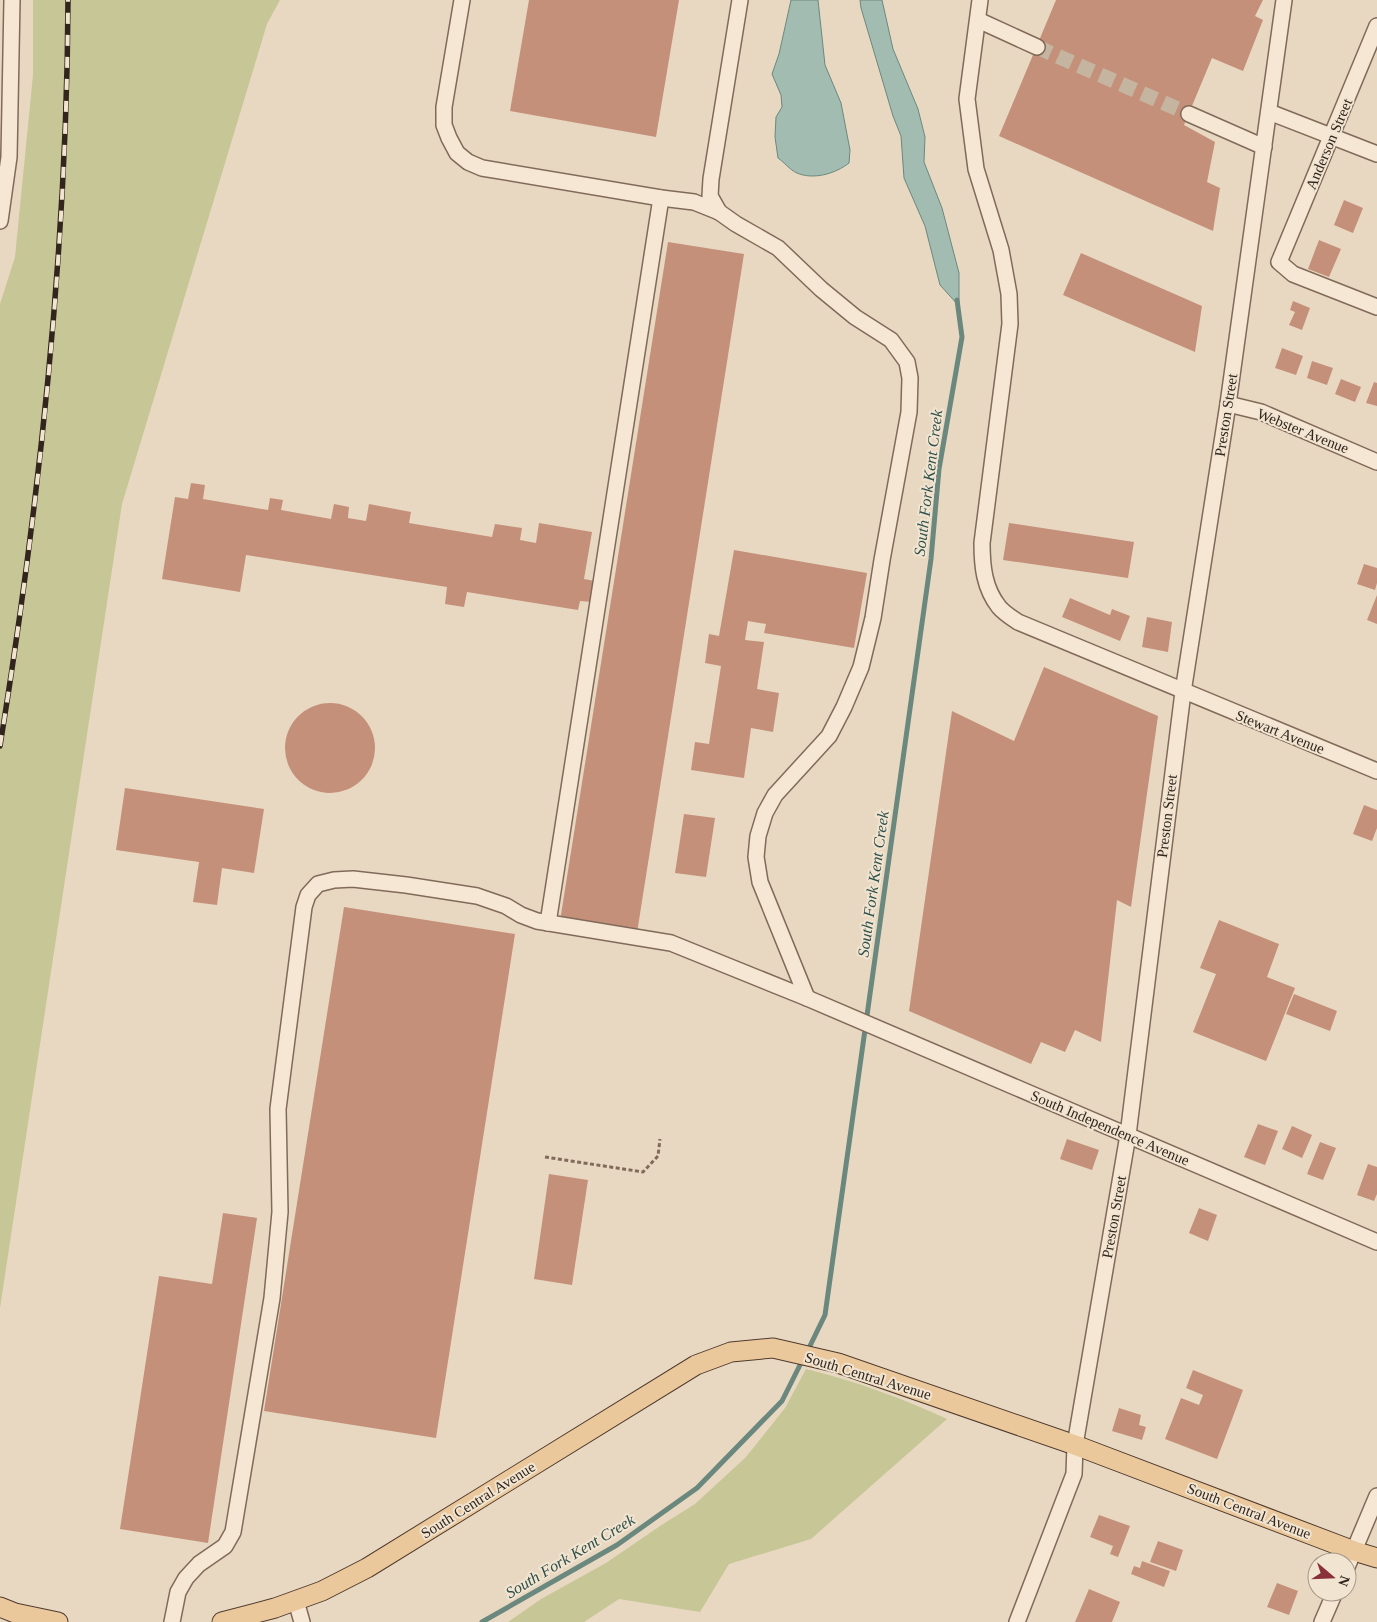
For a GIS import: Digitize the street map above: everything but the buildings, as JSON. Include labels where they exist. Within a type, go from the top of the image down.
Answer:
[{"type":"main road","name":"South Central Avenue","points":[[222,1622],[296,1601],[322,1591],[367,1568],[696,1365],[731,1352],[773,1348],[838,1363],[1075,1445],[1333,1552]]},
{"type":"main road","name":"South Central Avenue","points":[[1357,1559],[1377,1558]]},
{"type":"main road","points":[[0,1607],[58,1622]]},
{"type":"street","points":[[0,221],[9,157],[12,0]]},
{"type":"street","points":[[462,0],[444,107],[444,125],[457,153],[468,162],[482,168],[694,202],[718,212],[778,248],[855,317],[891,340],[907,362],[910,378],[910,412],[882,560],[874,618],[861,667],[829,736],[775,795],[765,813],[758,836],[756,857],[760,882],[807,998]]},
{"type":"street","points":[[718,212],[710,196],[711,179],[740,0]]},
{"type":"street","name":"Stewart Avenue","points":[[980,0],[967,99],[976,168],[1001,250],[1009,294],[1010,324],[982,543],[982,568],[988,588],[1000,608],[1018,622],[1182,692],[1377,771]]},
{"type":"street","name":"Preston Street","points":[[1017,1622],[1074,1474],[1075,1445],[1128,1135],[1182,692],[1228,404],[1284,0]]},
{"type":"street","points":[[978,20],[1037,47]]},
{"type":"street","name":"Anderson Street","points":[[1377,26],[1333,136],[1279,262],[1293,274],[1377,308]]},
{"type":"street","points":[[1269,112],[1377,154]]},
{"type":"street","points":[[1189,114],[1264,147]]},
{"type":"street","points":[[548,924],[661,198]]},
{"type":"street","name":"Webster Avenue","points":[[1228,404],[1261,412],[1377,462]]},
{"type":"street","name":"South Independence Avenue","points":[[172,1622],[178,1592],[186,1578],[199,1564],[225,1546],[233,1532],[272,1298],[280,1212],[278,1109],[304,907],[308,895],[318,884],[334,880],[353,879],[406,885],[490,900],[537,922],[671,943],[807,998],[1377,1242]]},
{"type":"street","points":[[1353,1552],[1377,1496]]},
{"type":"street","points":[[296,1601],[302,1622]]},
{"type":"street","points":[[1322,1622],[1331,1602]]},
{"type":"path","points":[[545,1157],[643,1172],[658,1156],[660,1139]]},
{"type":"green space","points":[[33,0],[280,0],[267,24],[122,504],[0,1308],[0,304],[15,257],[33,75]]},
{"type":"green space","points":[[806,1369],[878,1391],[947,1419],[811,1539],[729,1564],[700,1612],[619,1599],[584,1622],[508,1622],[541,1599],[606,1563],[695,1504],[746,1457],[785,1408]]},
{"type":"shaded area","points":[[791,0],[818,0],[825,65],[841,103],[850,150],[849,163],[824,175],[810,176],[797,173],[778,158],[775,137],[776,117],[782,107],[781,95],[772,74],[779,54]]},
{"type":"shaded area","points":[[860,0],[882,0],[893,49],[918,109],[925,137],[924,162],[942,208],[959,273],[959,306],[940,285],[925,226],[904,178],[901,136],[893,116]]},
{"type":"waterway","name":"South Fork Kent Creek","points":[[807,1352],[825,1315],[931,559],[939,469],[962,337],[957,300]]},
{"type":"waterway","name":"South Fork Kent Creek","points":[[482,1622],[617,1545],[697,1488],[782,1401],[803,1359]]},
{"type":"tunnel","points":[[1037,47],[1189,114]]},
{"type":"railway","points":[[0,746],[27,560],[49,374],[63,187],[68,0]]}]
